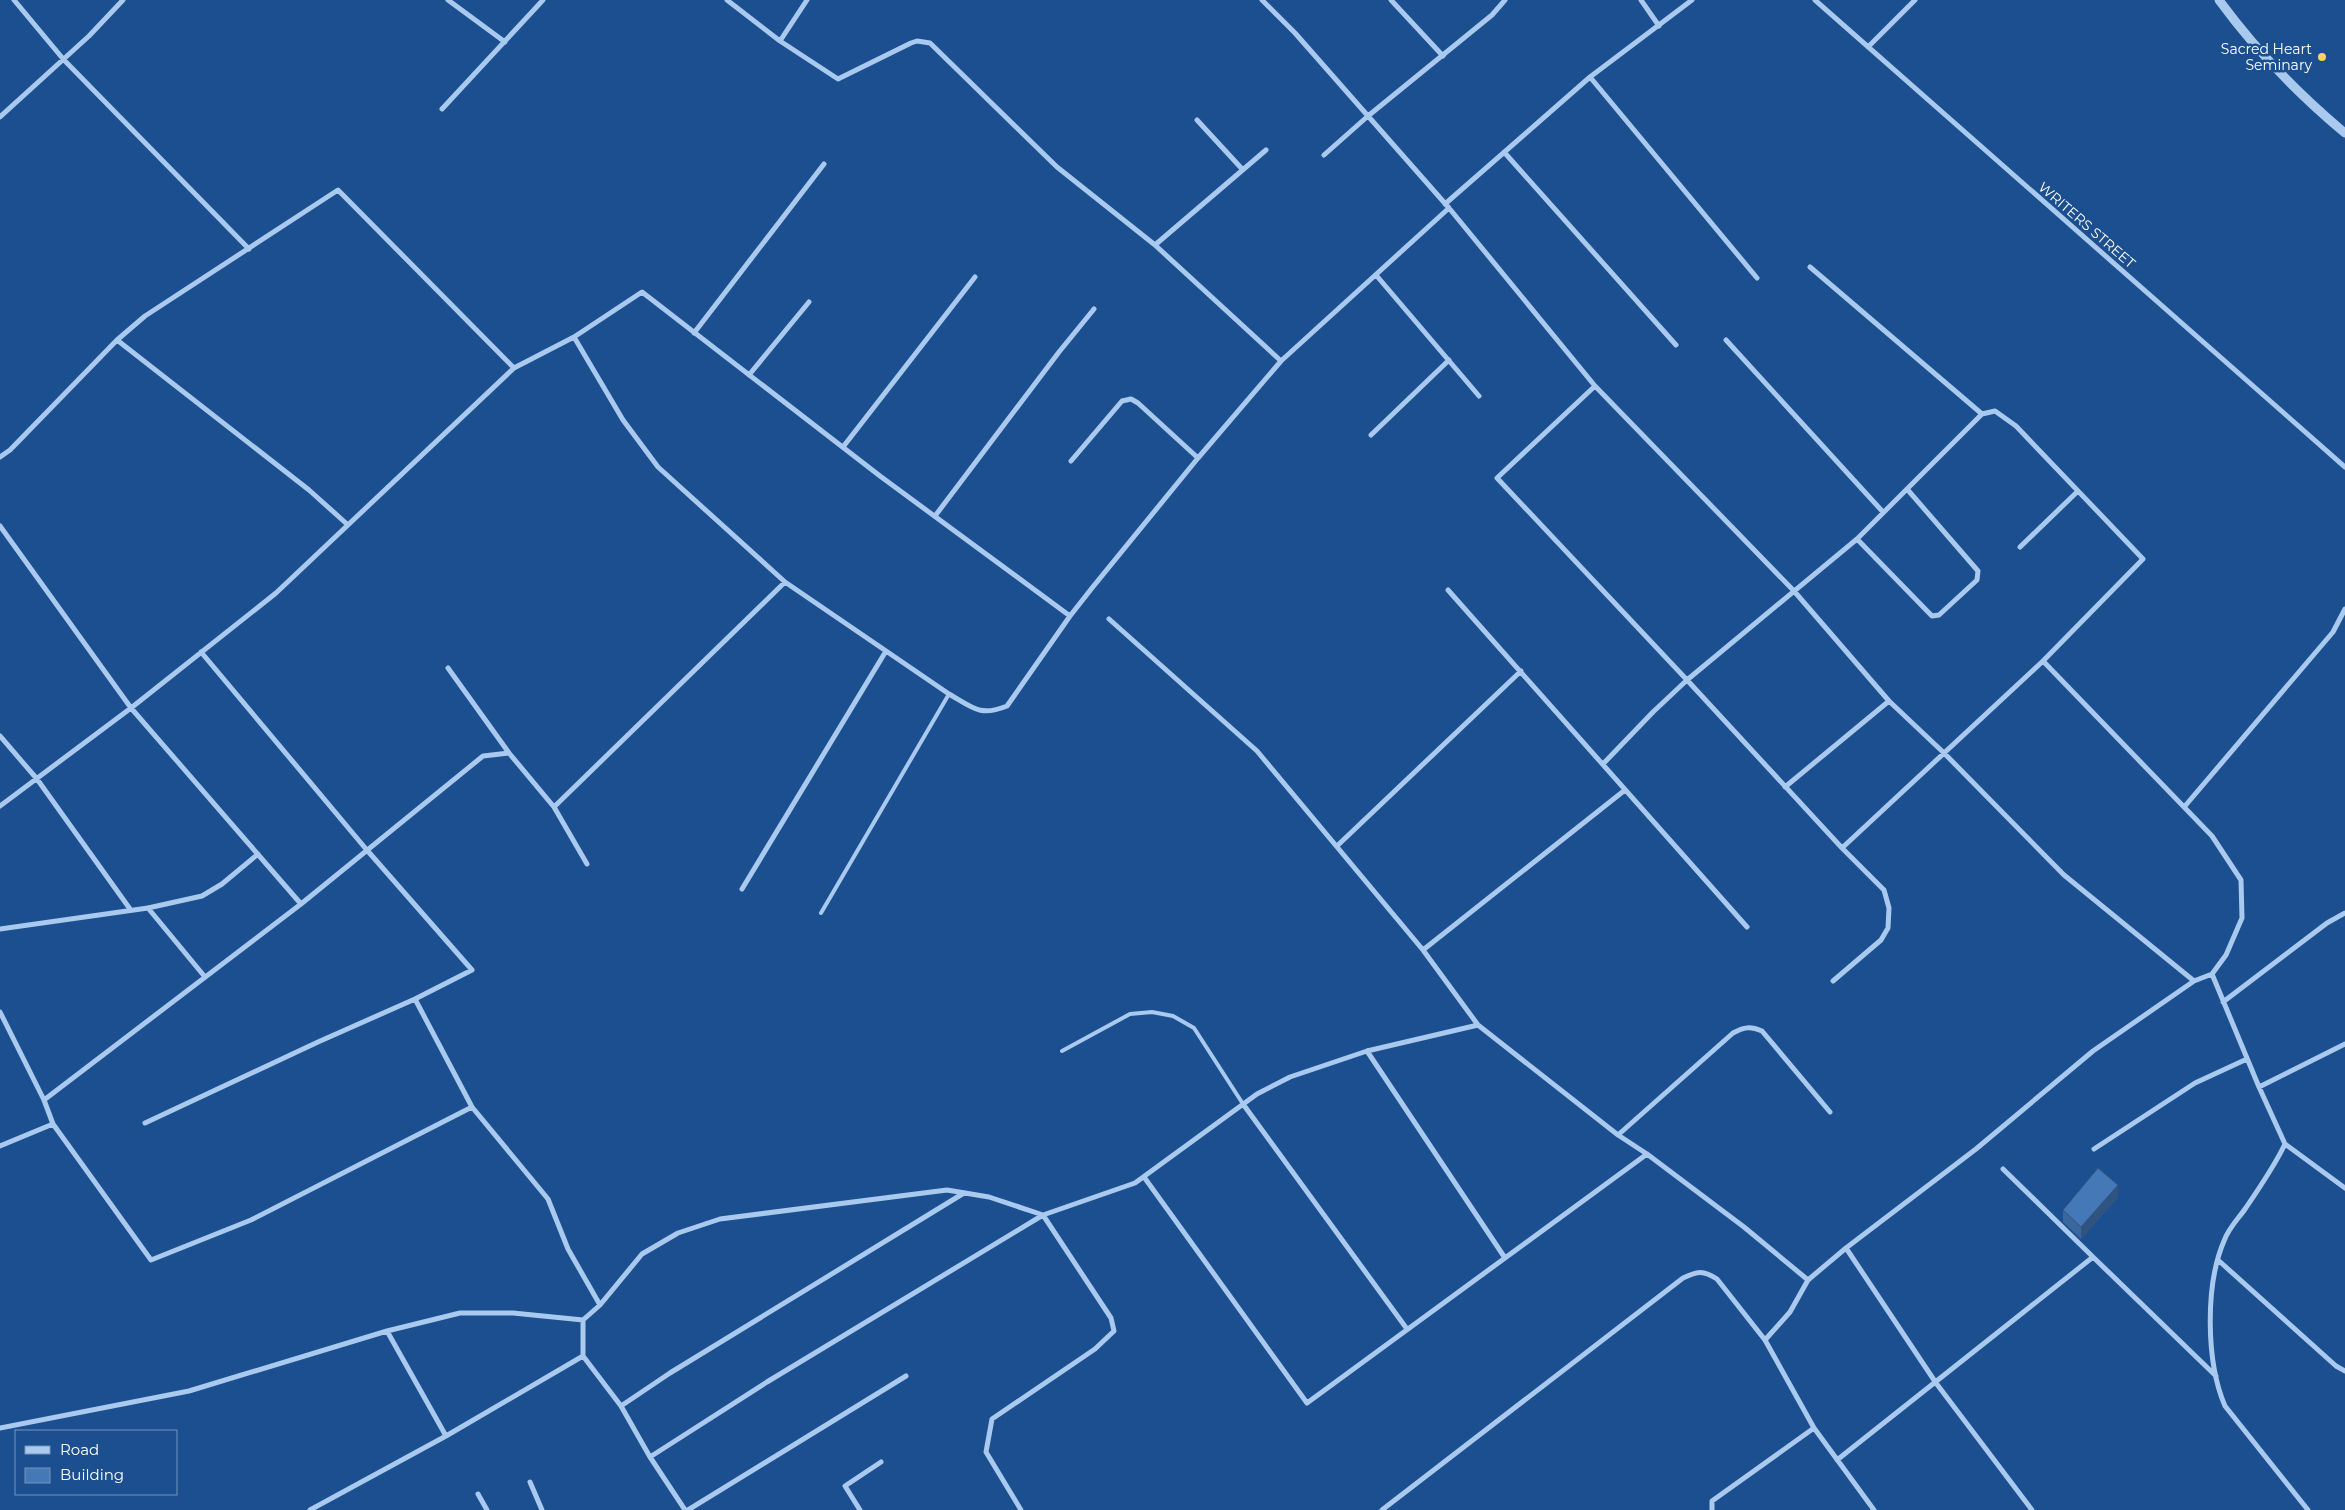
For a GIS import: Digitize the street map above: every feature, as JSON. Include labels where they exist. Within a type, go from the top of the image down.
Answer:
[{"type":"street","points":[[14,0],[64,60],[249,249]]},
{"type":"street","points":[[0,117],[64,60],[123,0]]},
{"type":"street","points":[[448,0],[505,42]]},
{"type":"street","points":[[442,109],[543,0]]},
{"type":"street","points":[[727,0],[780,41],[838,79],[911,43],[917,41],[930,43],[1057,167],[1155,245],[1281,361]]},
{"type":"street","points":[[780,41],[807,0]]},
{"type":"street","points":[[1262,0],[1295,33],[1447,206],[1594,386],[1794,591],[1889,701],[1944,753],[2064,875],[2194,980]]},
{"type":"street","points":[[1391,0],[1443,56]]},
{"type":"street","points":[[1324,155],[1368,116],[1492,15],[1505,0]]},
{"type":"street","points":[[1641,0],[1659,26]]},
{"type":"street","points":[[574,337],[624,420],[658,467],[785,582],[949,694],[973,708],[991,713],[1007,706],[1070,616],[1198,458],[1281,361],[1376,275],[1504,152],[1590,77],[1692,0]]},
{"type":"street","name":"WRITERS STREET","points":[[1815,0],[2345,467]]},
{"type":"street","points":[[1868,47],[1915,0]]},
{"type":"street","points":[[2219,0],[2246,37],[2322,115],[2345,133]]},
{"type":"street","points":[[1590,77],[1757,278]]},
{"type":"street","points":[[1196,120],[1243,170]]},
{"type":"street","points":[[1155,245],[1266,150]]},
{"type":"street","points":[[1504,152],[1676,345]]},
{"type":"street","points":[[694,333],[824,164]]},
{"type":"street","points":[[0,457],[10,450],[117,340],[145,316],[338,190],[514,368]]},
{"type":"street","points":[[1810,267],[1982,414]]},
{"type":"street","points":[[1376,275],[1480,396]]},
{"type":"street","points":[[843,448],[975,277]]},
{"type":"street","points":[[0,806],[132,708],[276,593],[514,368],[574,337],[642,292],[843,448],[1070,616]]},
{"type":"street","points":[[750,376],[809,302]]},
{"type":"street","points":[[935,516],[1059,352],[1094,309]]},
{"type":"street","points":[[117,340],[301,485],[348,525]]},
{"type":"street","points":[[1726,340],[1883,512]]},
{"type":"street","points":[[1371,435],[1449,360]]},
{"type":"street","points":[[1594,386],[1497,478],[1842,848],[1884,890],[1890,908],[1888,928],[1881,940],[1833,980]]},
{"type":"street","points":[[1070,461],[1122,401],[1131,399],[1138,403],[1198,458]]},
{"type":"street","points":[[1603,764],[1687,680],[1857,539],[1982,414],[1995,411],[2016,426],[2143,559],[2043,661],[1842,848]]},
{"type":"street","points":[[1857,539],[1932,616],[1939,615],[1977,580],[1979,576],[1978,568],[1907,489]]},
{"type":"street","points":[[2020,547],[2078,491]]},
{"type":"street","points":[[0,526],[132,708],[301,904]]},
{"type":"street","points":[[554,807],[785,582]]},
{"type":"street","points":[[1448,590],[1747,927]]},
{"type":"street","points":[[2185,806],[2333,632],[2345,609]]},
{"type":"street","points":[[1109,619],[1258,751],[1422,950],[1478,1025],[1618,1135],[1647,1154],[1744,1227],[1808,1280]]},
{"type":"street","points":[[742,889],[886,651]]},
{"type":"street","points":[[145,1124],[414,999],[472,970],[366,849],[201,652]]},
{"type":"street","points":[[1765,1340],[1790,1312],[1808,1280],[1846,1248],[1976,1149],[2093,1052],[2194,980],[2212,974],[2226,955],[2242,918],[2241,880],[2212,836],[2043,661]]},
{"type":"street","points":[[448,668],[509,753],[554,807],[587,864]]},
{"type":"street","points":[[1337,846],[1521,671]]},
{"type":"street","points":[[1785,787],[1889,701]]},
{"type":"street","points":[[0,736],[36,778],[130,909]]},
{"type":"street","points":[[44,1100],[301,904],[366,849],[483,756],[509,753]]},
{"type":"street","points":[[1422,950],[1625,790]]},
{"type":"street","points":[[0,929],[130,909],[148,908],[202,896],[222,884],[258,854]]},
{"type":"street","points":[[148,908],[205,977]]},
{"type":"street","points":[[2223,1002],[2327,924],[2345,913]]},
{"type":"street","points":[[2212,974],[2247,1060],[2285,1144],[2345,1188]]},
{"type":"street","points":[[414,999],[472,1107],[548,1198],[568,1249],[600,1305]]},
{"type":"street","points":[[0,1012],[44,1100],[53,1124],[151,1260],[251,1220],[472,1107]]},
{"type":"street","points":[[650,1457],[767,1382],[1043,1215],[1135,1184],[1257,1094],[1290,1077],[1367,1051],[1478,1025]]},
{"type":"street","points":[[1618,1135],[1733,1033],[1743,1028],[1752,1027],[1762,1031],[1830,1112]]},
{"type":"street","points":[[2259,1087],[2345,1044]]},
{"type":"street","points":[[1367,1051],[1505,1258]]},
{"type":"street","points":[[2094,1149],[2195,1083],[2247,1060]]},
{"type":"street","points":[[1243,1104],[1407,1329]]},
{"type":"street","points":[[0,1146],[53,1124]]},
{"type":"street","points":[[2285,1144],[2273,1168],[2224,1239],[2214,1273],[2211,1327],[2217,1386],[2225,1406],[2308,1510]]},
{"type":"street","points":[[1144,1177],[1307,1403],[1647,1154]]},
{"type":"street","points":[[2003,1169],[2216,1376]]},
{"type":"street","points":[[0,1428],[189,1392],[387,1331],[460,1313],[513,1313],[583,1320],[600,1305],[642,1254],[678,1233],[720,1219],[947,1190],[989,1198],[1043,1215],[1111,1318],[1114,1331],[1095,1349],[992,1419],[986,1452],[1021,1510]]},
{"type":"street","points":[[621,1406],[670,1373],[964,1193]]},
{"type":"street","points":[[1846,1248],[1936,1383],[2032,1510]]},
{"type":"street","points":[[1837,1460],[2093,1257]]},
{"type":"street","points":[[2218,1260],[2336,1366],[2345,1371]]},
{"type":"street","points":[[1382,1510],[1684,1278],[1698,1271],[1706,1272],[1717,1279],[1765,1340],[1814,1428],[1874,1510]]},
{"type":"street","points":[[583,1320],[583,1356],[621,1406],[650,1457],[687,1510],[906,1376]]},
{"type":"street","points":[[387,1331],[446,1436]]},
{"type":"street","points":[[310,1510],[446,1436],[583,1356]]},
{"type":"street","points":[[1712,1510],[1712,1501],[1814,1428]]},
{"type":"street","points":[[860,1510],[845,1486],[881,1462]]},
{"type":"street","points":[[530,1482],[542,1510]]},
{"type":"street","points":[[478,1494],[487,1510]]},
{"type":"lane","points":[[821,913],[949,694]]},
{"type":"lane","points":[[1062,1051],[1130,1014],[1152,1012],[1173,1016],[1194,1028],[1243,1104]]},
{"type":"building","points":[[2098,1168],[2118,1185],[2081,1227],[2063,1210]]},
{"type":"place","name":"Sacred Heart Seminary","points":[[2322,57]]}]
